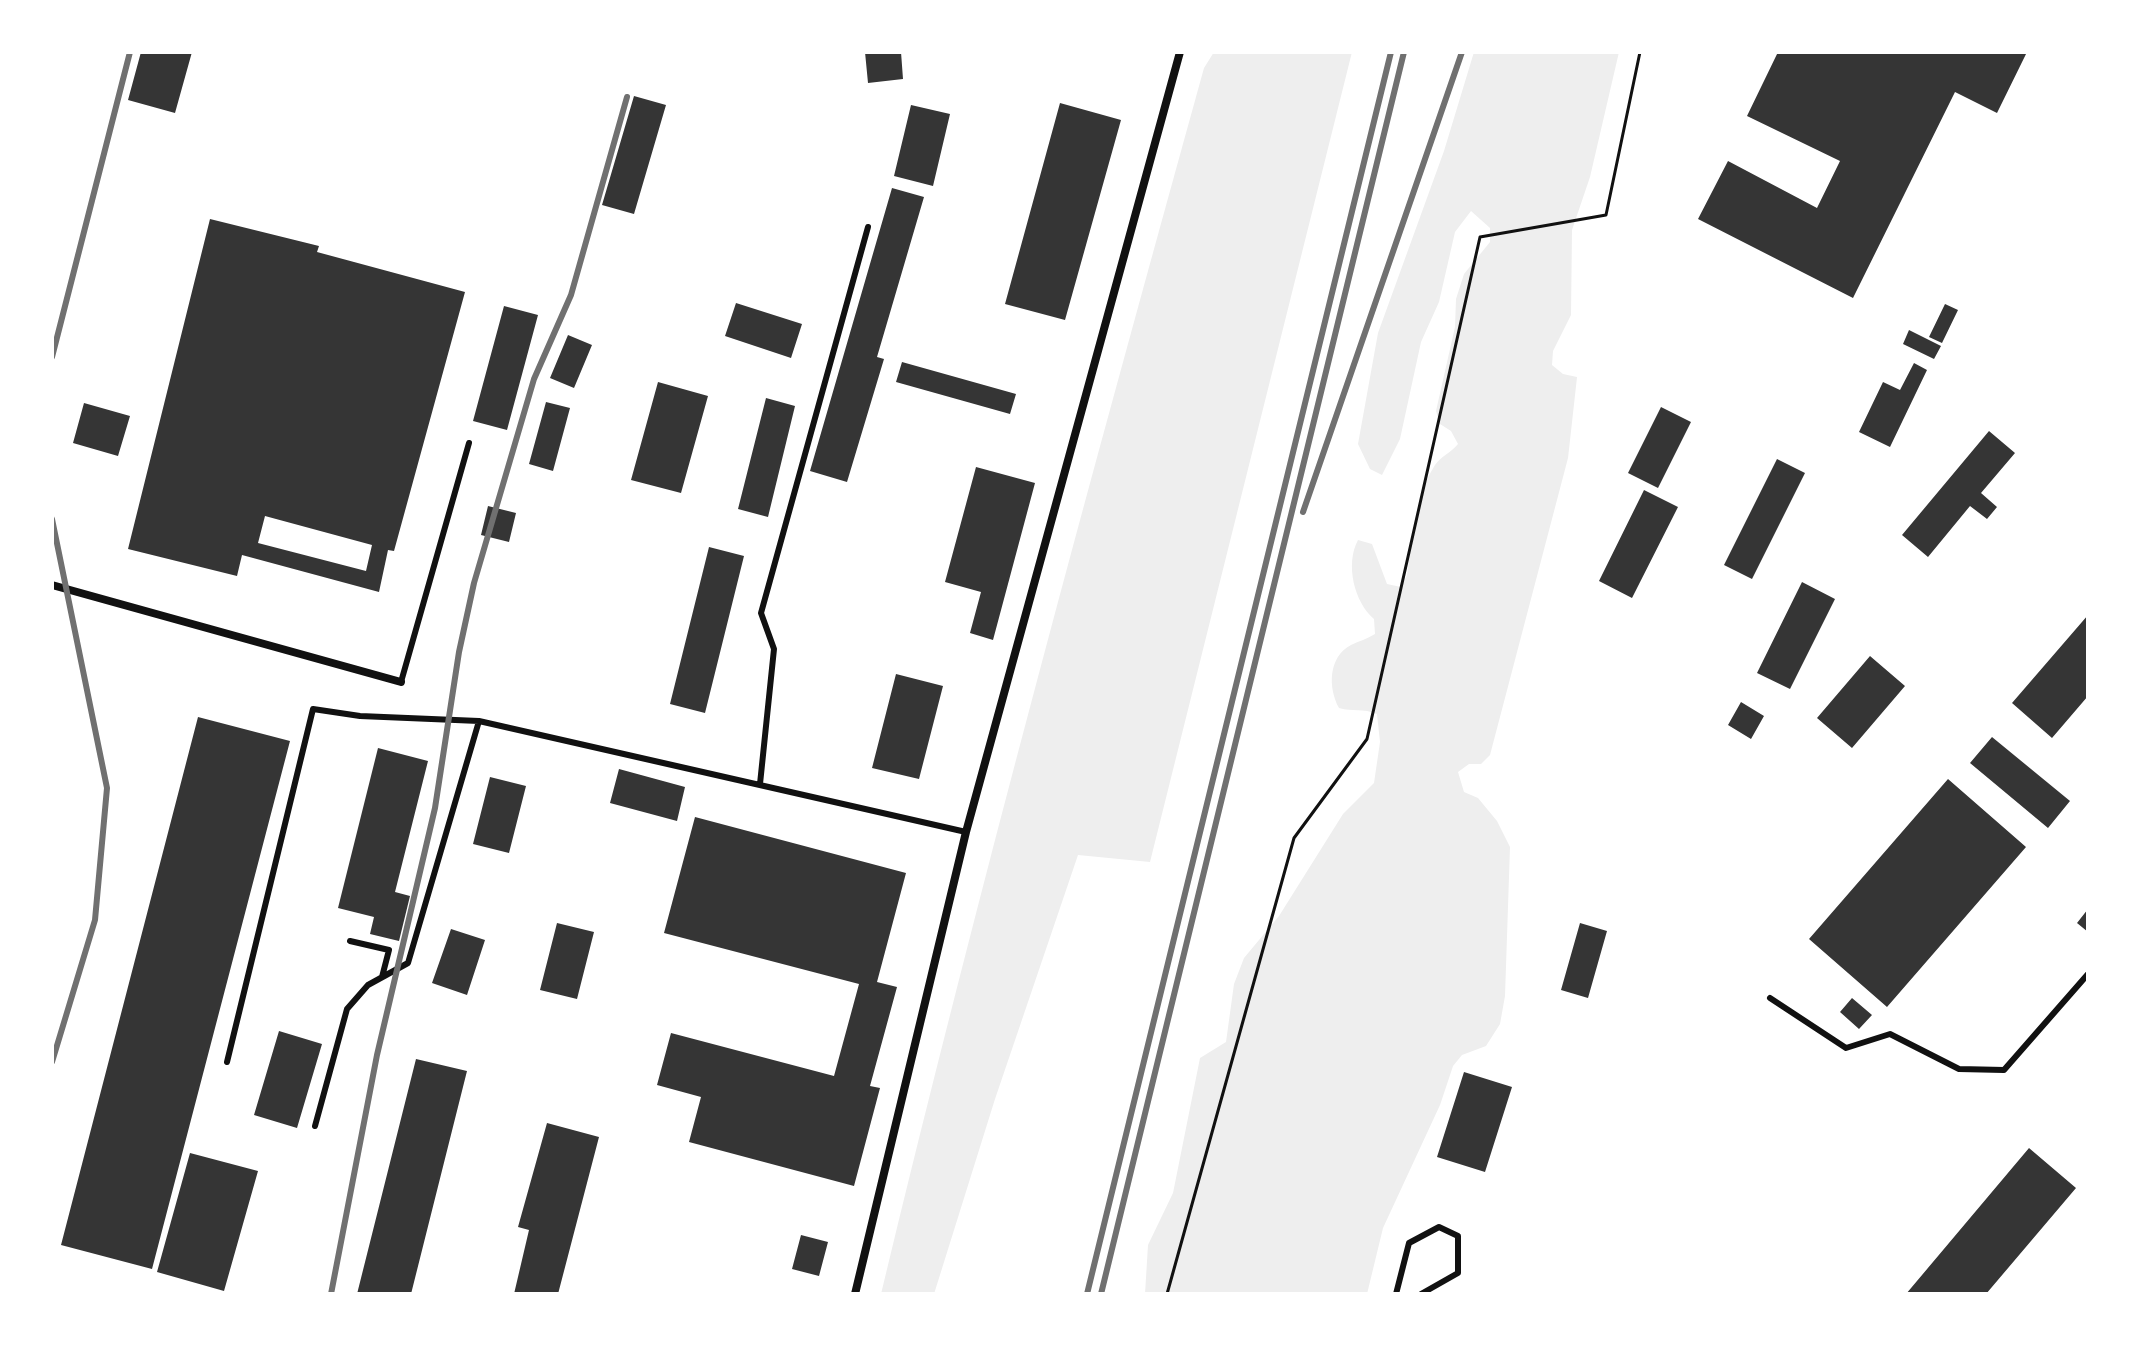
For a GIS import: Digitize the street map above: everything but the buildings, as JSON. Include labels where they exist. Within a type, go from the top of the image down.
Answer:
[{"type":"street","points":[[855,1294],[966,832],[1180,52]]},
{"type":"street","points":[[52,585],[401,682]]},
{"type":"lane","points":[[760,784],[774,649],[761,613],[868,227]]},
{"type":"lane","points":[[401,682],[469,443]]},
{"type":"lane","points":[[227,1062],[313,709],[360,716],[479,721],[966,832]]},
{"type":"lane","points":[[315,1126],[347,1009],[368,985],[408,963],[479,721]]},
{"type":"lane","points":[[350,941],[389,950],[382,977]]},
{"type":"lane","points":[[1770,998],[1846,1048],[1890,1034],[1959,1069],[2004,1070],[2088,974]]},
{"type":"lane","points":[[1396,1294],[1409,1243],[1439,1227],[1458,1236],[1458,1273],[1421,1294]]},
{"type":"path","points":[[1167,1294],[1294,838],[1367,739],[1480,237],[1606,215],[1640,52]]},
{"type":"shaded area","points":[[1214,52],[1352,52],[1150,862],[1078,855],[995,1099],[934,1294],[881,1294],[957,986],[1078,527],[1204,68]]},
{"type":"shaded area","points":[[1474,52],[1619,52],[1590,177],[1572,230],[1571,315],[1553,351],[1552,365],[1563,374],[1577,377],[1568,458],[1490,755],[1481,764],[1469,764],[1458,772],[1464,792],[1478,798],[1497,821],[1510,847],[1505,996],[1500,1024],[1486,1046],[1462,1055],[1453,1066],[1440,1105],[1383,1228],[1367,1294],[1145,1294],[1148,1245],[1173,1193],[1200,1058],[1226,1042],[1234,984],[1244,958],[1279,916],[1343,814],[1374,783],[1380,742],[1377,714],[1339,708],[1333,691],[1332,674],[1343,650],[1375,634],[1374,619],[1361,603],[1352,571],[1358,540],[1372,544],[1387,584],[1401,587],[1407,575],[1416,518],[1428,477],[1440,459],[1458,444],[1451,431],[1440,424],[1436,411],[1455,327],[1456,299],[1464,274],[1490,242],[1490,228],[1471,211],[1455,232],[1439,302],[1421,342],[1400,439],[1382,475],[1370,469],[1358,444],[1378,333],[1444,151]]},
{"type":"railway","points":[[52,357],[130,52]]},
{"type":"railway","points":[[1087,1294],[1391,52]]},
{"type":"railway","points":[[1101,1294],[1404,52]]},
{"type":"railway","points":[[1303,512],[1462,52]]},
{"type":"railway","points":[[331,1294],[377,1055],[435,808],[459,652],[474,583],[534,379],[571,295],[627,97]]},
{"type":"railway","points":[[52,519],[107,788],[95,920],[52,1062]]}]
